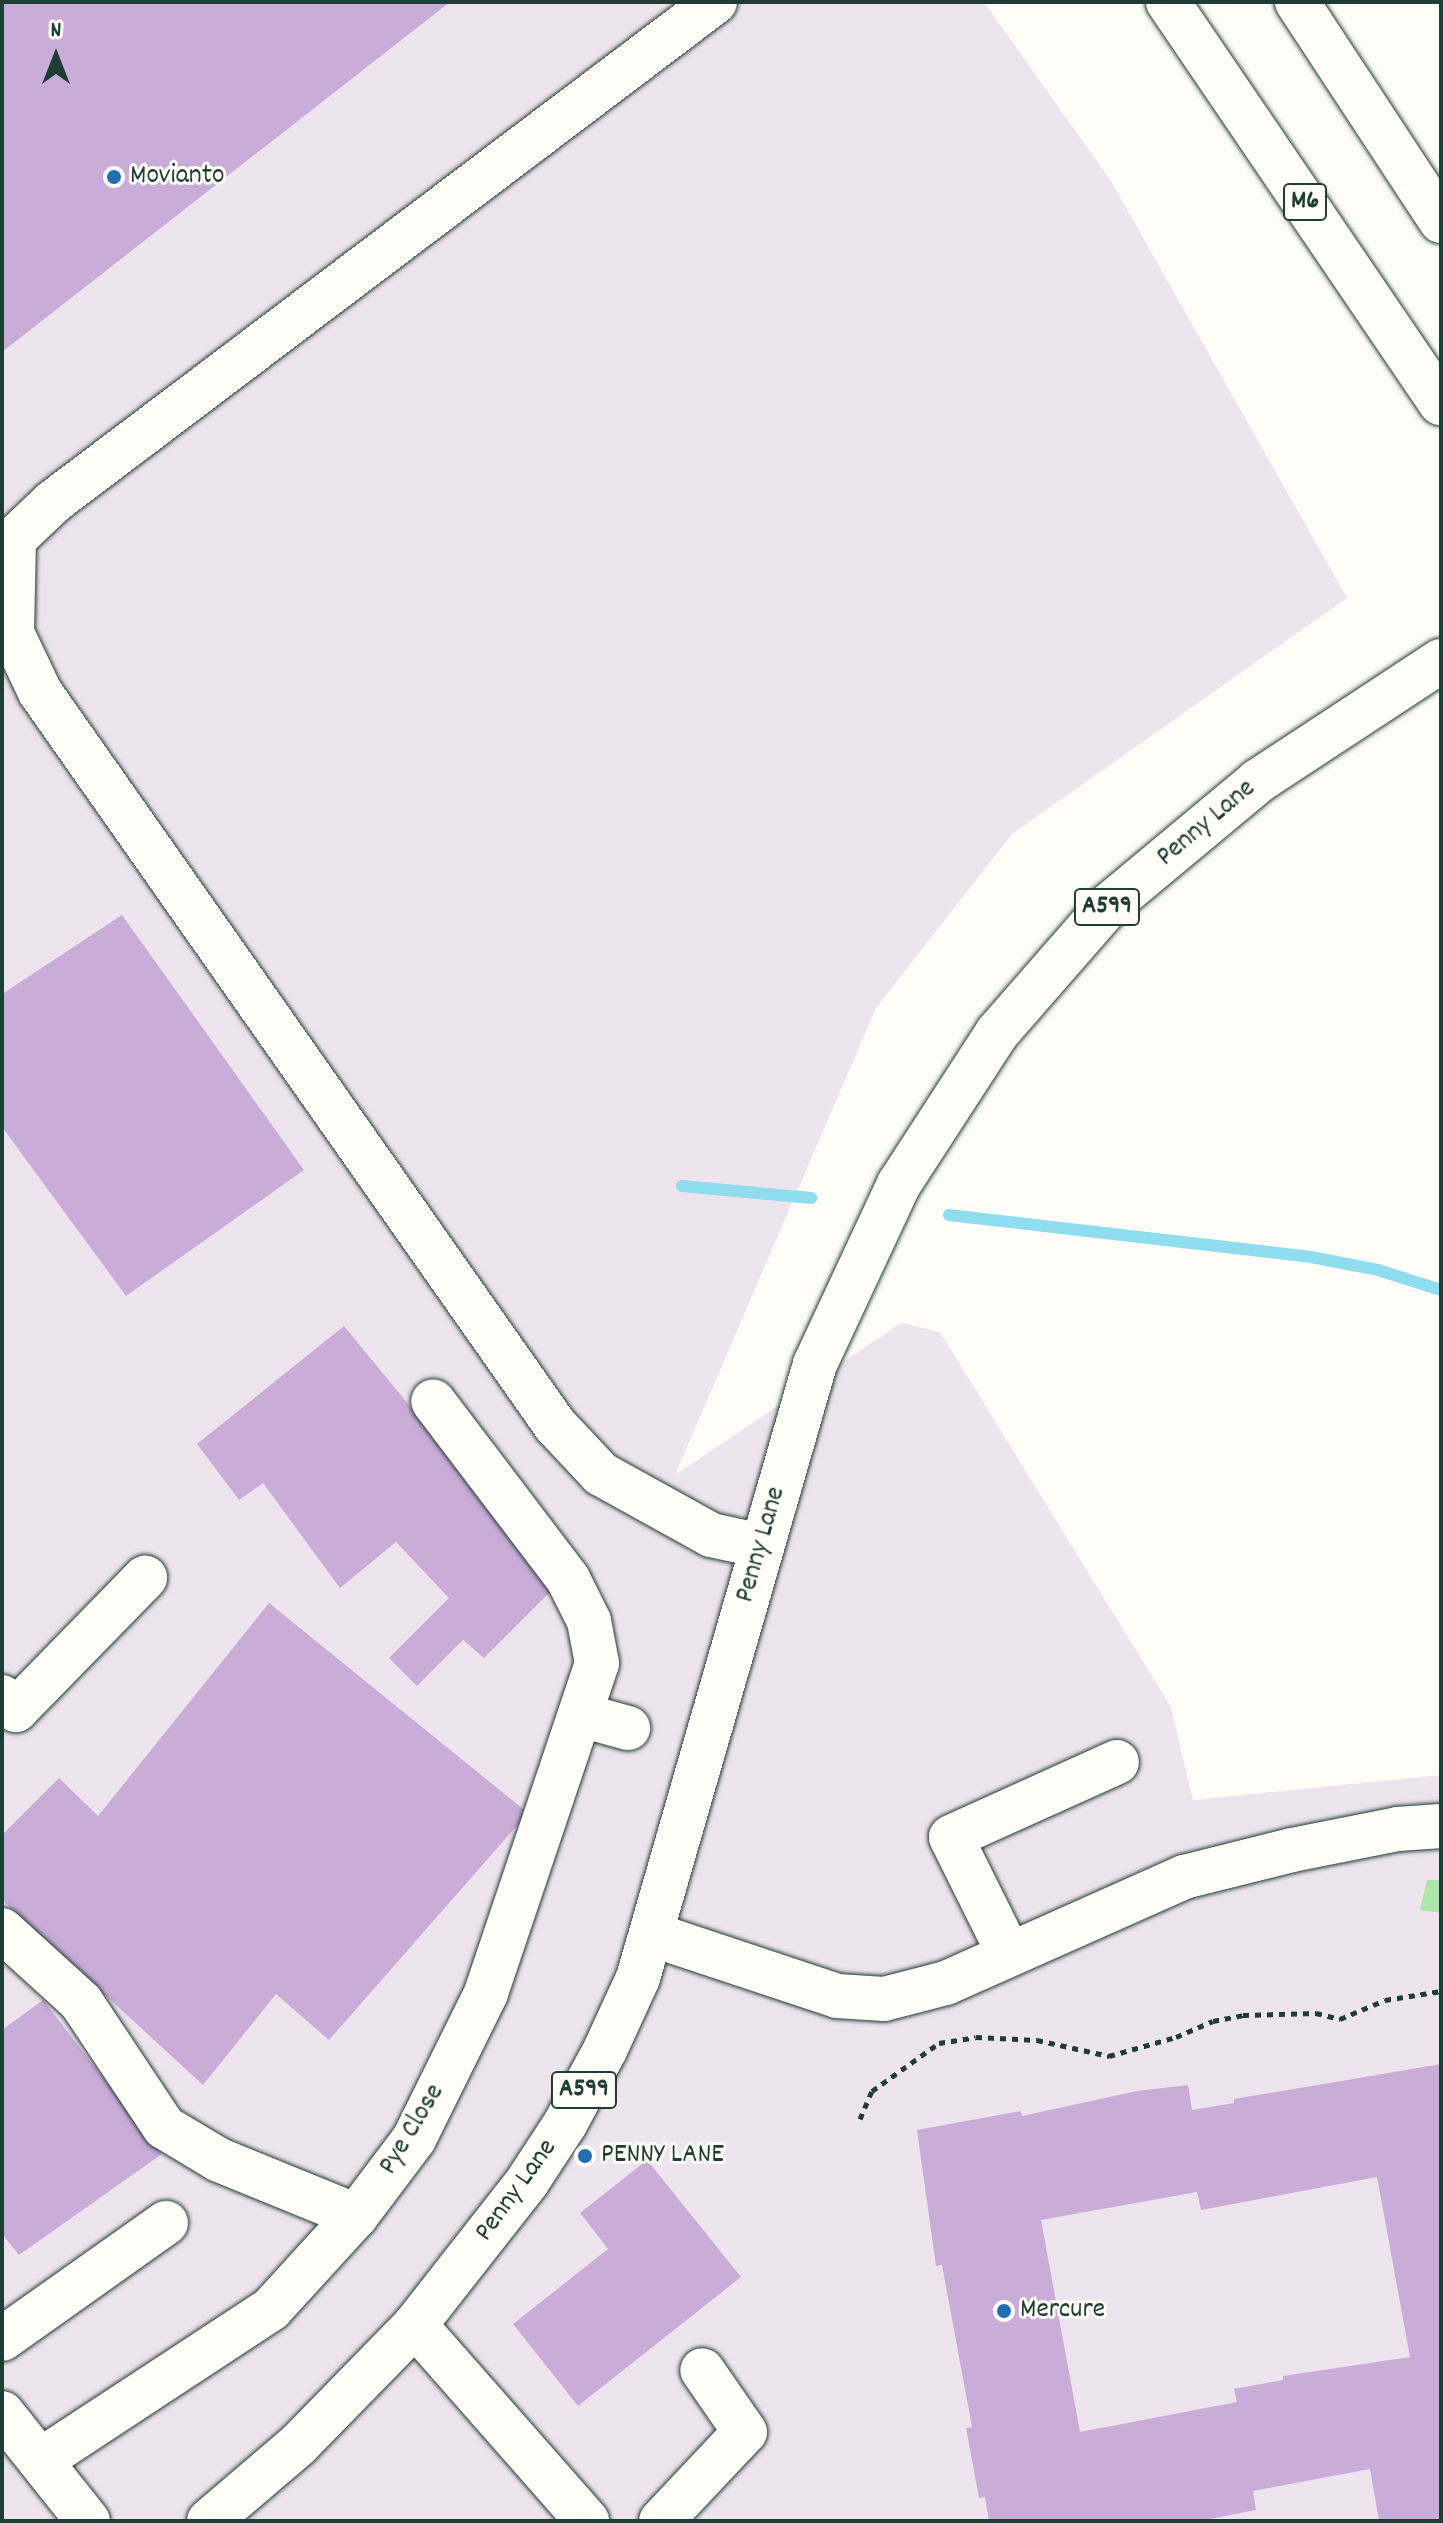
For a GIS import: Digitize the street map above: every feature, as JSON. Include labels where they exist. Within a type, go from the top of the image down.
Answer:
[{"type":"main road","points":[[715,2],[53,502],[14,539],[7,622],[40,692],[555,1425],[601,1474],[711,1535],[762,1546]]},
{"type":"main road","name":"M6","points":[[1168,2],[1441,403]]},
{"type":"main road","points":[[1297,2],[1441,221]]},
{"type":"main road","name":"Penny Lane","points":[[209,2521],[298,2445],[415,2325],[527,2182],[565,2124],[605,2050],[638,1978],[815,1364],[899,1184],[997,1033],[1119,897],[1258,781],[1441,661]]},
{"type":"main road","name":"Pye Close","points":[[41,2460],[271,2309],[356,2216],[414,2139],[486,1993],[597,1663],[589,1621],[568,1579],[433,1401]]},
{"type":"main road","points":[[2,1697],[16,1710],[145,1578]]},
{"type":"main road","points":[[581,1715],[628,1728]]},
{"type":"main road","points":[[1008,1952],[951,1837],[1117,1762]]},
{"type":"main road","points":[[651,1934],[837,1996],[884,1999],[946,1983],[1008,1952],[1184,1877],[1292,1850],[1398,1829],[1441,1826]]},
{"type":"main road","points":[[2,1930],[81,2002],[164,2127],[219,2160],[356,2216]]},
{"type":"main road","points":[[2,2339],[166,2223]]},
{"type":"main road","points":[[415,2325],[587,2521]]},
{"type":"main road","points":[[661,2521],[745,2432],[702,2370]]},
{"type":"main road","points":[[2,2413],[88,2521]]},
{"type":"path","points":[[860,2119],[872,2091],[939,2043],[976,2037],[1037,2040],[1109,2056],[1176,2037],[1213,2021],[1243,2015],[1316,2013],[1340,2019],[1385,2000],[1441,1991]]},
{"type":"shaded area","points":[[2,2],[984,2],[1111,181],[1347,598],[1012,834],[876,1008],[675,1475],[901,1323],[940,1332],[1171,1707],[1193,1800],[1441,1775],[1441,2521],[2,2521]]},
{"type":"green space","points":[[1427,1880],[1441,1880],[1441,1913],[1420,1910]]},
{"type":"building","name":"Movianto","points":[[2,2],[450,2],[2,352]]},
{"type":"building","points":[[122,915],[304,1170],[126,1296],[2,1127],[2,994]]},
{"type":"building","points":[[344,1326],[557,1585],[484,1658],[463,1640],[417,1686],[389,1658],[449,1598],[396,1542],[340,1588],[263,1483],[239,1500],[197,1444]]},
{"type":"building","points":[[269,1603],[528,1813],[329,2040],[276,1994],[203,2085],[2,1900],[2,1835],[59,1778],[98,1816]]},
{"type":"building","points":[[43,2000],[162,2154],[19,2255],[2,2234],[2,2030]]},
{"type":"building","name":"Mercure","points":[[1441,2064],[1441,2521],[1379,2521],[1370,2469],[1253,2491],[1256,2510],[1200,2521],[989,2521],[985,2497],[979,2498],[966,2428],[972,2427],[942,2265],[936,2266],[917,2130],[1021,2111],[1022,2116],[1137,2091],[1188,2085],[1192,2110],[1234,2103],[1234,2099]],"holes":[[[1377,2177],[1410,2357],[1283,2376],[1283,2380],[1234,2389],[1237,2402],[1080,2432],[1041,2220],[1197,2192],[1201,2210]]]},
{"type":"building","points":[[647,2160],[741,2277],[578,2406],[513,2324],[608,2249],[580,2213]]},
{"type":"waterway","points":[[682,1186],[811,1198]]},
{"type":"waterway","points":[[949,1215],[1311,1257],[1378,1270],[1441,1290]]},
{"type":"place","name":"Movianto","points":[[114,177]]},
{"type":"place","name":"PENNY LANE","points":[[585,2156]]},
{"type":"place","name":"Mercure","points":[[1004,2311]]}]
